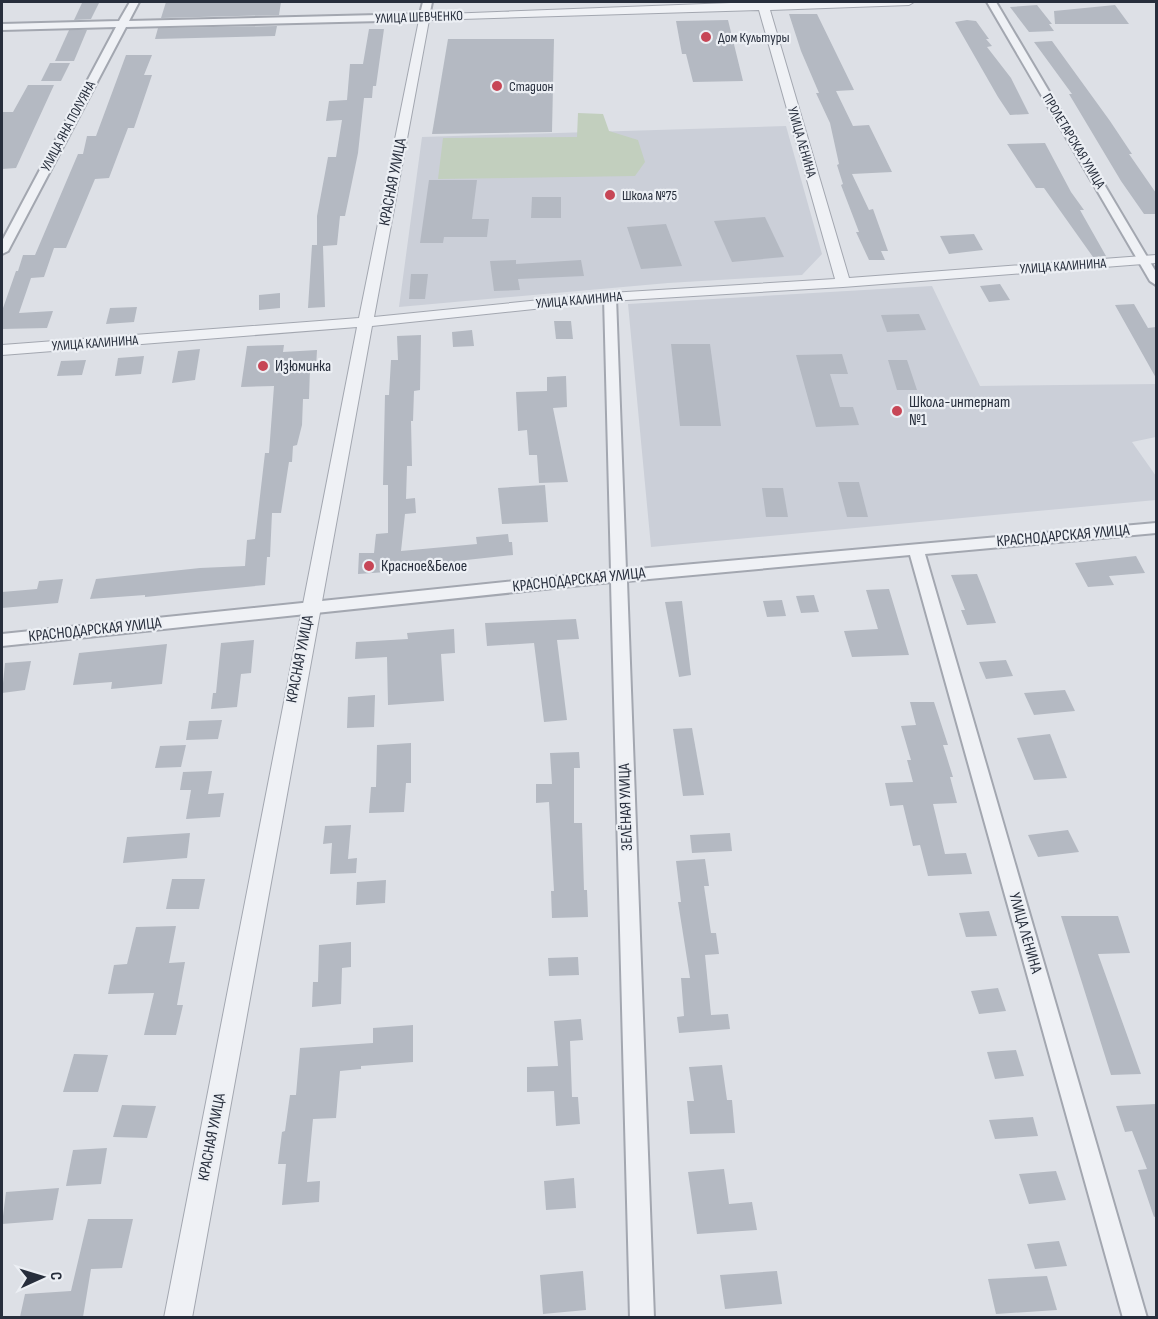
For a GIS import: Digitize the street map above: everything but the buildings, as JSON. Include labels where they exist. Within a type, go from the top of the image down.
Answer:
[{"type":"street","name":"УЛИЦА ЯНА ПОЛУЯНА","points":[[2,251],[134,2]]},
{"type":"street","name":"КРАСНАЯ УЛИЦА","points":[[178,1317],[309,609],[427,2]]},
{"type":"street","name":"УЛИЦА ШЕВЧЕНКО","points":[[2,27],[424,17],[762,4],[909,2]]},
{"type":"street","name":"ПРОЛЕТАРСКАЯ УЛИЦА","points":[[991,2],[1151,260],[1156,281]]},
{"type":"street","name":"УЛИЦА ЛЕНИНА","points":[[762,4],[843,284]]},
{"type":"street","name":"УЛИЦА КАЛИНИНА","points":[[2,350],[365,322],[610,297],[843,284],[1151,260]]},
{"type":"street","name":"ЗЕЛЁНАЯ УЛИЦА","points":[[610,297],[642,1317]]},
{"type":"street","name":"КРАСНОДАРСКАЯ УЛИЦА","points":[[2,640],[619,576],[1156,528]]},
{"type":"street","name":"УЛИЦА ЛЕНИНА","points":[[916,548],[1135,1317]]},
{"type":"shaded area","name":"Школа №75","points":[[786,126],[822,254],[802,275],[668,283],[399,307],[422,137]]},
{"type":"shaded area","name":"Школа-интернат №1","points":[[932,286],[980,386],[1156,384],[1156,437],[1132,442],[1156,476],[1156,500],[651,547],[628,304]]},
{"type":"green space","points":[[578,113],[603,114],[609,131],[638,140],[645,162],[635,176],[438,179],[443,138],[577,137]]},
{"type":"place","name":"Дом Культуры","points":[[706,37]]},
{"type":"place","name":"Стадион","points":[[497,86]]},
{"type":"place","name":"Школа №75","points":[[610,195]]},
{"type":"place","name":"Изюминка","points":[[263,366]]},
{"type":"place","name":"Школа-интернат №1","points":[[897,411]]},
{"type":"place","name":"Красное&Белое","points":[[369,566]]}]
